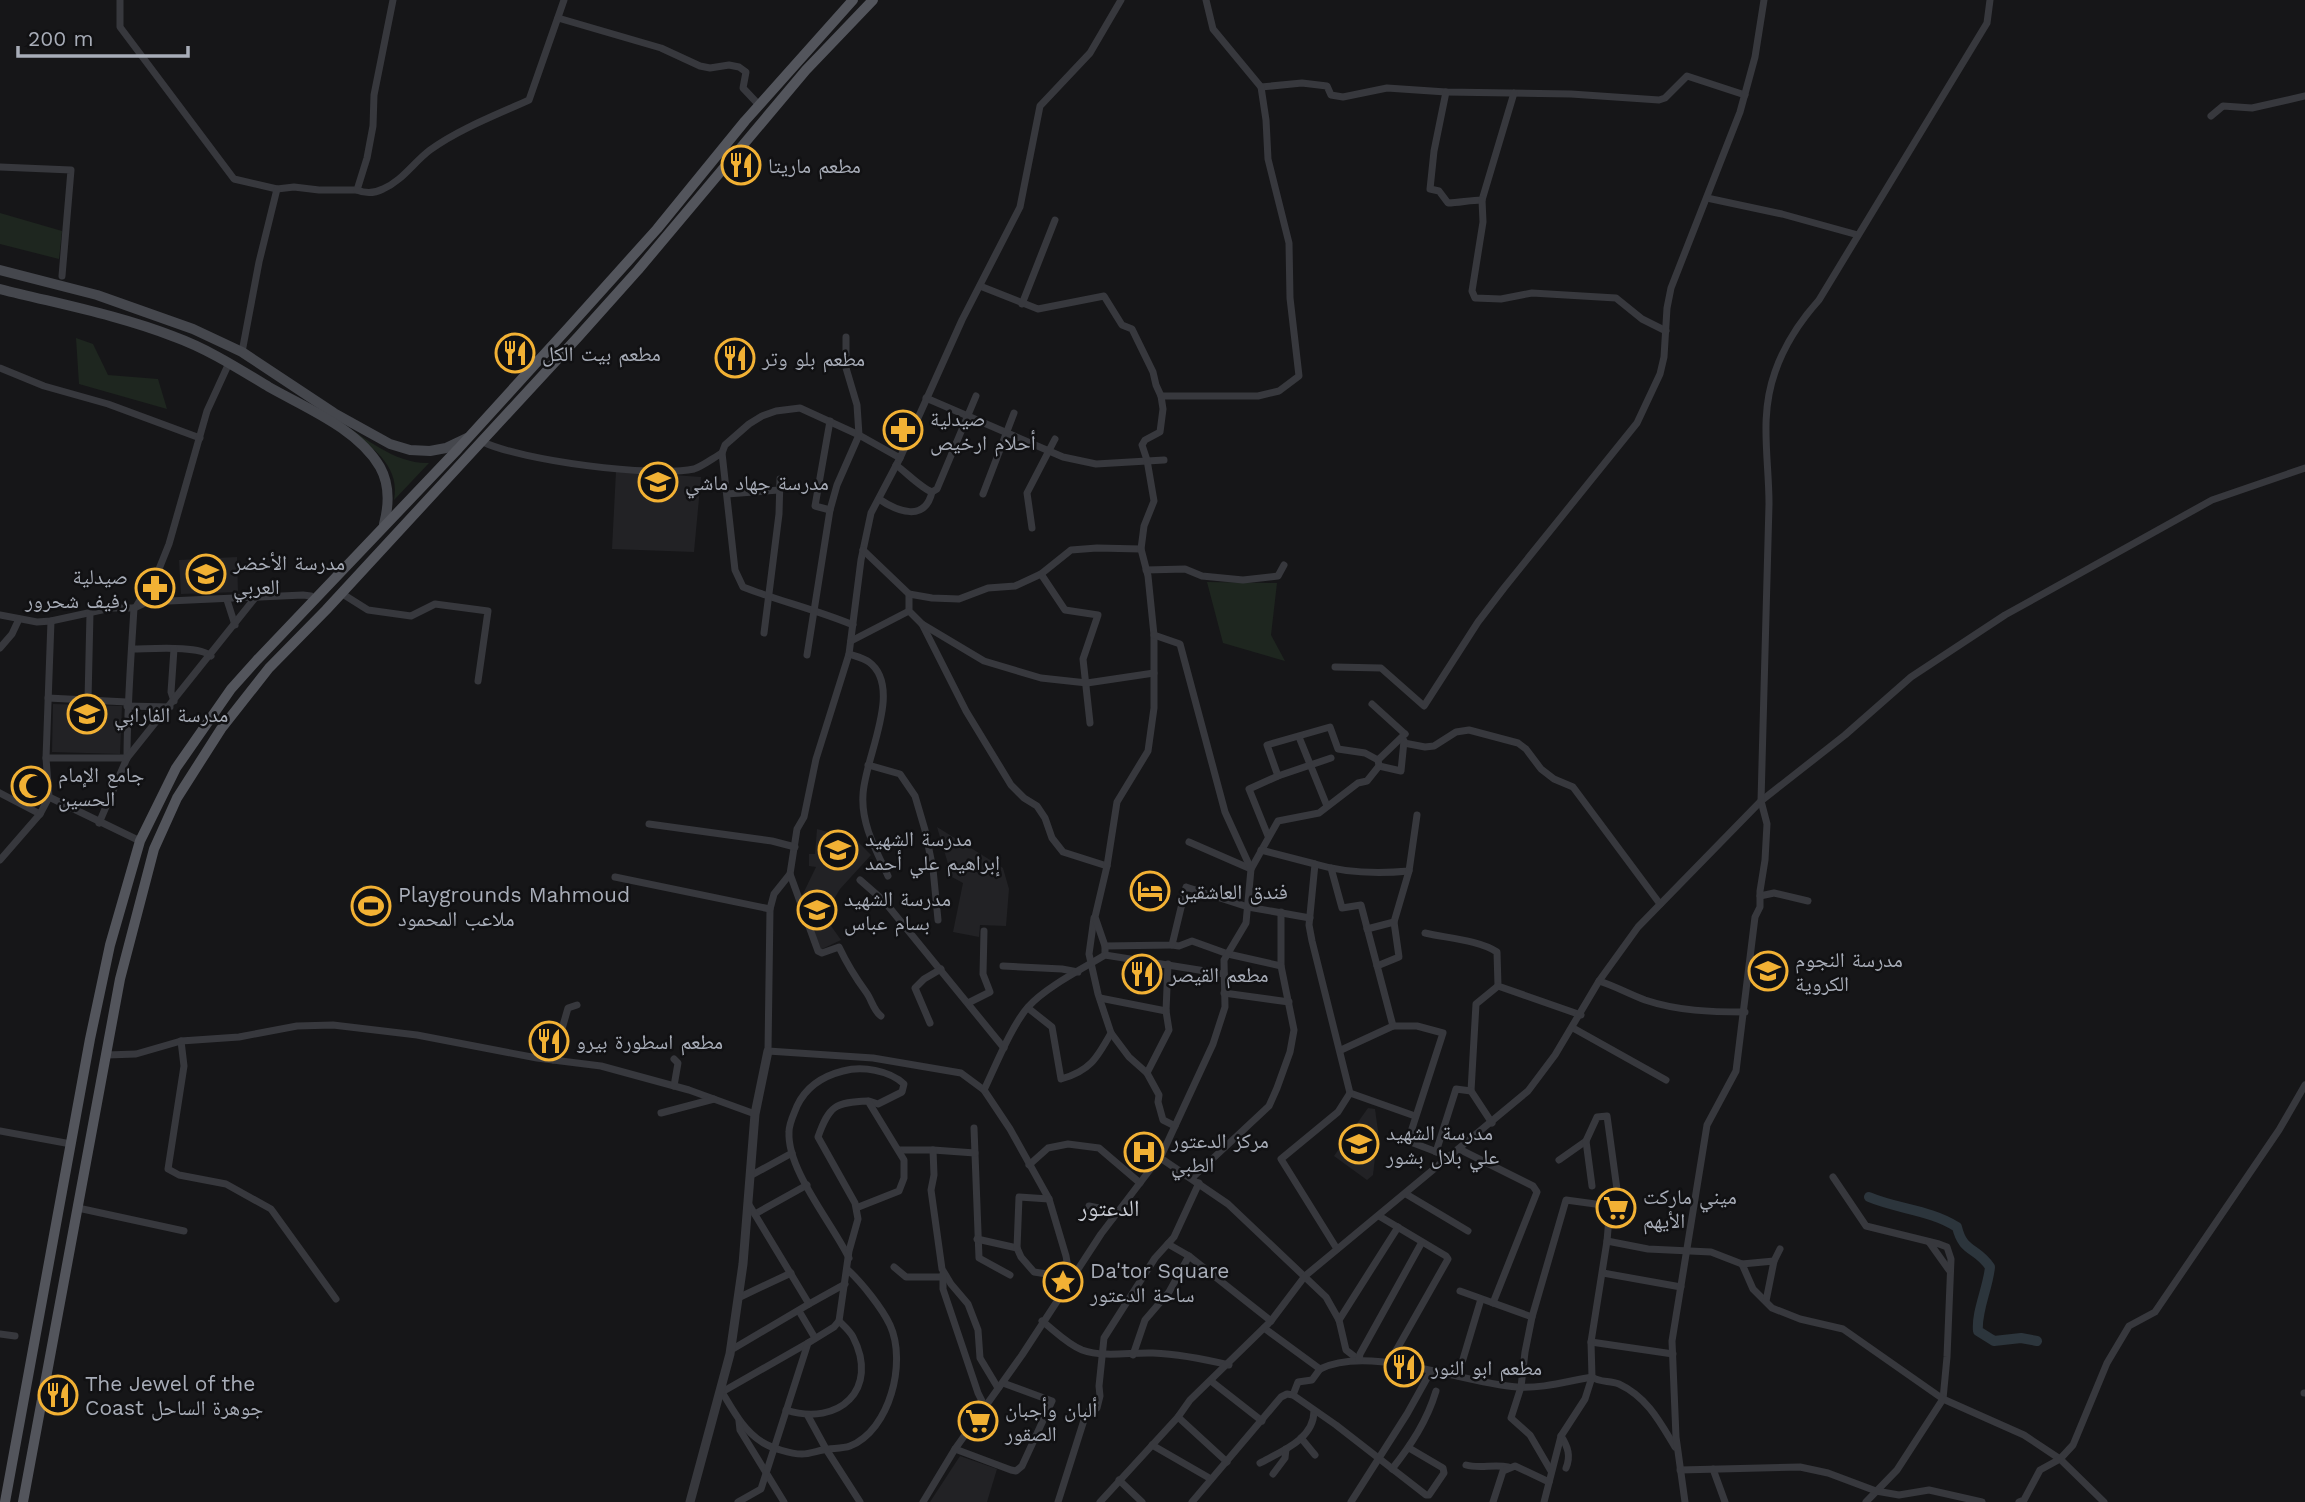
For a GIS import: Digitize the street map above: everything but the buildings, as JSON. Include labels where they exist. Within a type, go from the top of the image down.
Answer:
[{"type":"main road","points":[[3,1500],[110,945],[140,841],[176,768],[231,689],[569,327],[657,229],[822,32],[853,0]]},
{"type":"main road","points":[[23,1502],[120,979],[153,849],[177,799],[220,729],[269,668],[483,442],[578,337],[806,71],[873,0]]},
{"type":"main road","points":[[822,32],[833,43]]},
{"type":"main road","points":[[745,121],[756,130]]},
{"type":"main road","points":[[0,270],[107,298],[193,329],[243,352],[332,418],[380,467],[388,491],[384,524]]},
{"type":"main road","points":[[0,289],[177,337],[332,418],[390,444],[410,450],[430,451],[446,448],[467,438]]},
{"type":"main road","points":[[569,327],[578,337]]},
{"type":"main road","points":[[257,660],[269,668]]},
{"type":"main road","points":[[104,975],[110,979],[120,979]]},
{"type":"street","points":[[120,0],[120,27],[234,178],[277,189],[294,187],[357,190],[365,194],[384,189],[402,177],[430,150],[478,123],[529,100],[564,0]]},
{"type":"street","points":[[357,190],[367,158],[373,126],[374,95],[393,0]]},
{"type":"street","points":[[848,1270],[859,1280],[890,1326],[897,1366],[893,1390],[885,1412],[868,1434],[850,1446],[802,1454],[763,1442],[739,1420],[722,1392],[731,1352],[738,1298],[755,1114],[768,1051],[770,909],[774,894],[790,874],[797,829],[804,817],[816,759],[849,654],[863,550],[872,513],[1020,207],[1040,106],[1090,52],[1121,0]]},
{"type":"street","points":[[1161,396],[1258,396],[1279,391],[1299,376],[1290,298],[1289,243],[1268,159],[1261,87],[1213,29],[1206,0]]},
{"type":"street","points":[[1335,667],[1381,668],[1424,706],[1497,596],[1637,423],[1660,374],[1671,288],[1745,95],[1765,0]]},
{"type":"street","points":[[1685,1502],[1678,1450],[1672,1341],[1707,1125],[1736,1072],[1755,917],[1760,907],[1765,860],[1767,824],[1760,802],[1769,496],[1764,421],[1775,372],[1802,320],[1819,300],[1987,23],[1990,0]]},
{"type":"street","points":[[558,18],[661,48],[710,68],[729,65],[740,68],[746,72],[743,88],[759,105]]},
{"type":"street","points":[[1261,87],[1302,83],[1327,86],[1331,95],[1343,97],[1387,88],[1571,94],[1659,100],[1665,98],[1687,76],[1745,95]]},
{"type":"street","points":[[1446,92],[1434,150],[1430,189],[1439,191],[1448,203],[1482,201]]},
{"type":"street","points":[[1514,93],[1482,201],[1483,222],[1472,291],[1475,298],[1501,299],[1532,293],[1616,298],[1642,319],[1665,331]]},
{"type":"street","points":[[2211,116],[2223,106],[2252,108],[2305,96]]},
{"type":"street","points":[[0,167],[71,170],[62,276]]},
{"type":"street","points":[[243,352],[259,262],[277,189]]},
{"type":"street","points":[[1707,198],[1782,214],[1858,235]]},
{"type":"street","points":[[1022,304],[1055,220]]},
{"type":"street","points":[[980,286],[1038,309],[1104,296],[1122,326],[1132,330],[1153,372],[1161,396],[1163,409],[1160,432],[1145,440],[1142,445],[1154,501],[1144,526],[1141,549],[1154,635],[1154,708],[1148,751],[1117,802],[1107,866],[1088,954],[1111,1033],[1129,1057],[1147,1073],[1159,1095],[1163,1120],[1175,1126]]},
{"type":"street","points":[[807,655],[830,510],[837,485],[859,435],[857,405],[846,368],[846,337]]},
{"type":"street","points":[[127,758],[127,704],[135,606],[159,569],[169,544],[207,411],[229,363]]},
{"type":"street","points":[[0,368],[44,386],[108,404],[200,438]]},
{"type":"street","points":[[879,499],[896,509],[909,512],[921,510],[929,503],[976,396]]},
{"type":"street","points":[[926,398],[1063,457],[1097,464],[1164,460]]},
{"type":"street","points":[[853,625],[814,609],[743,587],[735,570],[722,453],[725,445],[749,424],[776,411],[800,408],[859,435],[898,462],[924,489],[932,492]]},
{"type":"street","points":[[983,494],[1014,413]]},
{"type":"street","points":[[830,422],[815,506],[830,510]]},
{"type":"street","points":[[1032,528],[1027,493],[1055,439]]},
{"type":"street","points":[[483,442],[516,453],[614,469],[695,468],[722,453]]},
{"type":"street","points":[[1100,1502],[1178,1417],[1190,1400],[1229,1365],[1271,1321],[1305,1276],[1528,1091],[1555,1055],[1599,981],[1638,927],[1760,802],[1845,735],[1911,677],[2005,615],[2212,500],[2305,468]]},
{"type":"street","points":[[764,633],[779,514],[780,479]]},
{"type":"street","points":[[727,494],[779,490]]},
{"type":"street","points":[[863,550],[909,594],[959,599],[988,588],[1015,586],[1041,575],[1071,550],[1141,549]]},
{"type":"street","points":[[1146,570],[1185,569],[1202,576],[1243,580],[1278,576],[1284,565]]},
{"type":"street","points":[[1041,575],[1065,610],[1098,615],[1083,659],[1090,723]]},
{"type":"street","points":[[341,593],[368,610],[411,616],[435,604],[488,611],[478,681]]},
{"type":"street","points":[[909,594],[909,611],[922,624],[984,661],[1041,678],[1087,684],[1154,673]]},
{"type":"street","points":[[0,615],[51,621],[147,602],[303,595],[314,599]]},
{"type":"street","points":[[99,823],[127,758],[211,656],[254,598]]},
{"type":"street","points":[[227,600],[235,625]]},
{"type":"street","points":[[851,640],[909,611]]},
{"type":"street","points":[[88,700],[90,613]]},
{"type":"street","points":[[0,648],[12,634],[19,619]]},
{"type":"street","points":[[0,860],[40,814],[49,797],[47,758],[51,621]]},
{"type":"street","points":[[922,624],[966,711],[1011,785],[1037,806],[1045,818],[1052,838],[1063,852],[1107,866]]},
{"type":"street","points":[[1154,635],[1180,644],[1225,812],[1251,869]]},
{"type":"street","points":[[133,649],[174,649],[207,652],[211,656]]},
{"type":"street","points":[[172,704],[174,649]]},
{"type":"street","points":[[849,654],[867,660],[878,671],[881,688],[881,725],[874,739],[863,795],[865,824],[888,876]]},
{"type":"street","points":[[48,698],[127,704],[172,704]]},
{"type":"street","points":[[1372,704],[1405,734]]},
{"type":"street","points":[[1278,776],[1267,746],[1330,727],[1338,749],[1365,753],[1379,763],[1401,771],[1405,734]]},
{"type":"street","points":[[1404,743],[1434,746],[1456,732],[1469,730],[1518,743],[1541,769],[1554,779],[1573,787],[1660,904]]},
{"type":"street","points":[[923,1502],[955,1449],[1070,1279],[1159,1157],[1213,1044],[1225,1007],[1224,960],[1246,923],[1251,869],[1268,836],[1278,821],[1319,813],[1358,783],[1367,781],[1405,734]]},
{"type":"street","points":[[1299,737],[1327,806]]},
{"type":"street","points":[[47,758],[127,758]]},
{"type":"street","points":[[1268,836],[1249,789],[1331,758]]},
{"type":"street","points":[[868,765],[900,774],[915,796],[928,843],[938,920]]},
{"type":"street","points":[[0,793],[40,814]]},
{"type":"street","points":[[49,797],[140,841]]},
{"type":"street","points":[[1377,967],[1399,957],[1394,922],[1409,871],[1417,816]]},
{"type":"street","points":[[649,824],[772,841],[795,847]]},
{"type":"street","points":[[1189,842],[1251,869]]},
{"type":"street","points":[[1261,850],[1331,868],[1384,874],[1409,871]]},
{"type":"street","points":[[1315,864],[1310,918],[1314,951],[1350,1093],[1338,1112],[1281,1159],[1337,1249]]},
{"type":"street","points":[[1331,868],[1342,908],[1361,905],[1393,1026]]},
{"type":"street","points":[[790,874],[818,951],[822,953],[839,947],[848,968],[881,1016]]},
{"type":"street","points":[[615,877],[770,909]]},
{"type":"street","points":[[860,880],[884,901],[1004,1048]]},
{"type":"street","points":[[1172,945],[1186,887],[1248,907],[1310,918]]},
{"type":"street","points":[[1760,896],[1774,893],[1808,901]]},
{"type":"street","points":[[1058,1502],[1084,1420],[1092,1406],[1097,1408],[1104,1338],[1155,1258],[1174,1237],[1196,1181],[1269,1106],[1290,1052],[1294,1030],[1281,966],[1281,912]]},
{"type":"street","points":[[1095,917],[1105,946],[1105,955]]},
{"type":"street","points":[[1367,929],[1394,922]]},
{"type":"street","points":[[968,1003],[990,992],[983,974],[984,931]]},
{"type":"street","points":[[1425,933],[1480,944],[1497,952],[1498,986]]},
{"type":"street","points":[[1105,946],[1178,946],[1192,941],[1227,954],[1281,966]]},
{"type":"street","points":[[984,1090],[1004,1048],[1028,1008],[1047,992],[1105,955],[1224,974]]},
{"type":"street","points":[[1147,1073],[1169,1030],[1166,1011],[1168,964]]},
{"type":"street","points":[[1003,966],[1078,972]]},
{"type":"street","points":[[930,1023],[915,988],[941,969]]},
{"type":"street","points":[[1599,981],[1646,1000],[1697,1012],[1745,1012]]},
{"type":"street","points":[[1498,986],[1581,1014]]},
{"type":"street","points":[[1492,1123],[1471,1091],[1476,1004],[1498,986]]},
{"type":"street","points":[[1224,993],[1289,1002]]},
{"type":"street","points":[[1100,998],[1166,1011]]},
{"type":"street","points":[[553,1060],[568,1008],[577,1005]]},
{"type":"street","points":[[1028,1008],[1052,1027],[1061,1079],[1074,1076],[1096,1062],[1111,1033]]},
{"type":"street","points":[[107,1055],[136,1054],[181,1041],[239,1037],[297,1026],[333,1025],[424,1036],[553,1060],[601,1066],[674,1086],[755,1114]]},
{"type":"street","points":[[1340,1050],[1393,1026],[1417,1026],[1443,1033],[1408,1141],[1450,1157]]},
{"type":"street","points":[[1573,1028],[1666,1080]]},
{"type":"street","points":[[181,1041],[184,1066],[169,1169],[179,1175],[226,1184],[271,1209],[337,1299]]},
{"type":"street","points":[[768,1051],[873,1059],[961,1073],[984,1090],[1010,1129],[1049,1199],[1070,1279]]},
{"type":"street","points":[[674,1059],[678,1063],[674,1086]]},
{"type":"street","points":[[722,1392],[834,1327],[839,1321],[858,1219],[856,1208],[818,1137],[826,1115],[845,1101],[878,1104],[902,1092],[904,1084],[885,1073],[863,1069],[827,1075],[814,1084],[800,1100],[789,1131],[797,1168],[849,1259]]},
{"type":"street","points":[[2019,1502],[2024,1500],[2040,1471],[2060,1459],[2073,1445],[2108,1363],[2129,1326],[2155,1312],[2279,1130],[2305,1085]]},
{"type":"street","points":[[1436,1152],[1456,1089],[1471,1091]]},
{"type":"street","points":[[1350,1093],[1415,1116]]},
{"type":"street","points":[[661,1113],[714,1099]]},
{"type":"street","points":[[856,1208],[899,1191],[904,1178],[904,1160],[868,1101]]},
{"type":"street","points":[[1551,1471],[1530,1435],[1511,1418],[1521,1387],[1532,1317],[1566,1199],[1619,1207],[1607,1116],[1597,1117],[1586,1141],[1559,1160]]},
{"type":"street","points":[[974,1128],[979,1258],[1010,1275]]},
{"type":"street","points":[[0,1131],[71,1144]]},
{"type":"street","points":[[1586,1141],[1592,1186]]},
{"type":"street","points":[[1029,1165],[1048,1148],[1068,1144],[1099,1148],[1140,1183]]},
{"type":"street","points":[[1459,1149],[1533,1185],[1537,1192],[1493,1303]]},
{"type":"street","points":[[899,1150],[975,1153]]},
{"type":"street","points":[[933,1150],[934,1175],[931,1190],[943,1289],[985,1407]]},
{"type":"street","points":[[750,1176],[792,1153]]},
{"type":"street","points":[[1159,1157],[1228,1204],[1326,1297],[1339,1320],[1346,1350],[1359,1360]]},
{"type":"street","points":[[1833,1177],[1866,1226],[1947,1248],[1951,1259],[1947,1356],[1942,1399],[1897,1470],[1866,1502]]},
{"type":"street","points":[[755,1214],[807,1185]]},
{"type":"street","points":[[1406,1194],[1468,1231]]},
{"type":"street","points":[[1049,1199],[1019,1197],[1017,1248],[1034,1272],[1046,1274],[1064,1288]]},
{"type":"street","points":[[748,1203],[809,1304]]},
{"type":"street","points":[[1089,1206],[1099,1208],[1113,1218]]},
{"type":"street","points":[[1544,1502],[1561,1436],[1586,1399],[1592,1377],[1591,1342],[1603,1273],[1610,1206]]},
{"type":"street","points":[[78,1208],[184,1231]]},
{"type":"street","points":[[1379,1216],[1446,1256],[1447,1263],[1389,1363]]},
{"type":"street","points":[[1339,1320],[1398,1227]]},
{"type":"street","points":[[977,1239],[1017,1248]]},
{"type":"street","points":[[1607,1241],[1648,1249],[1711,1252],[1742,1264],[1774,1261]]},
{"type":"street","points":[[1359,1360],[1422,1242]]},
{"type":"street","points":[[1168,1244],[1189,1256],[1271,1321]]},
{"type":"street","points":[[1766,1301],[1774,1261],[1780,1249]]},
{"type":"street","points":[[1133,1355],[1145,1320],[1169,1292],[1189,1256]]},
{"type":"street","points":[[1742,1264],[1753,1289],[1772,1308],[1800,1319],[1843,1329],[1942,1399],[2024,1435],[2060,1459],[2104,1502]]},
{"type":"street","points":[[894,1267],[906,1277],[943,1273]]},
{"type":"street","points":[[738,1298],[790,1273]]},
{"type":"street","points":[[943,1273],[968,1304],[978,1330],[980,1358],[1000,1385],[1052,1401],[1022,1466],[1016,1471],[955,1449]]},
{"type":"street","points":[[1603,1273],[1681,1287]]},
{"type":"street","points":[[690,1502],[731,1352],[845,1284]]},
{"type":"street","points":[[1461,1291],[1532,1317]]},
{"type":"street","points":[[1458,1376],[1481,1299]]},
{"type":"street","points":[[738,1502],[761,1489],[812,1340],[799,1311]]},
{"type":"street","points":[[786,1410],[808,1416],[828,1414],[846,1405],[858,1388],[861,1372],[859,1353],[853,1336],[839,1321]]},
{"type":"street","points":[[1042,1321],[1083,1350],[1195,1357],[1229,1365]]},
{"type":"street","points":[[1264,1328],[1320,1369]]},
{"type":"street","points":[[0,1334],[15,1336]]},
{"type":"street","points":[[1591,1342],[1673,1354]]},
{"type":"street","points":[[1293,1395],[1298,1381],[1312,1380],[1320,1369],[1359,1360],[1521,1387],[1592,1377],[1596,1380],[1616,1382],[1639,1395],[1678,1450]]},
{"type":"street","points":[[1351,1502],[1431,1371]]},
{"type":"street","points":[[1211,1381],[1262,1421]]},
{"type":"street","points":[[1392,1469],[1409,1448],[1427,1418],[1436,1391]]},
{"type":"street","points":[[1192,1502],[1281,1397],[1287,1394],[1293,1395],[1336,1425],[1426,1495],[1433,1493],[1444,1473],[1443,1468],[1409,1448]]},
{"type":"street","points":[[1260,1463],[1286,1450],[1301,1438],[1313,1426],[1314,1411]]},
{"type":"street","points":[[808,1416],[860,1502]]},
{"type":"street","points":[[1178,1417],[1227,1462]]},
{"type":"street","points":[[739,1420],[740,1430],[785,1502]]},
{"type":"street","points":[[1561,1436],[1571,1465]]},
{"type":"street","points":[[1301,1438],[1315,1455]]},
{"type":"street","points":[[1152,1445],[1211,1479]]},
{"type":"street","points":[[1273,1474],[1285,1458],[1286,1450]]},
{"type":"street","points":[[1466,1465],[1476,1468],[1515,1466],[1549,1482]]},
{"type":"street","points":[[1493,1502],[1503,1471],[1509,1467]]},
{"type":"street","points":[[1680,1470],[1800,1467],[1876,1491],[1899,1495],[1929,1490],[1982,1502]]},
{"type":"street","points":[[1713,1469],[1725,1502]]},
{"type":"street","points":[[1119,1480],[1142,1502]]},
{"type":"shaded area","points":[[0,213],[62,231],[59,259],[0,244]]},
{"type":"shaded area","points":[[76,338],[93,344],[108,375],[158,379],[167,409],[79,384]]},
{"type":"shaded area","points":[[338,421],[393,455],[429,463],[394,500],[394,479],[385,461]]},
{"type":"shaded area","points":[[616,471],[701,477],[694,552],[612,549]]},
{"type":"shaded area","points":[[237,557],[238,592],[181,594],[179,560]]},
{"type":"shaded area","points":[[1207,582],[1277,583],[1271,635],[1285,661],[1223,643]]},
{"type":"shaded area","points":[[53,704],[122,706],[120,754],[52,752]]},
{"type":"shaded area","points":[[937,827],[1003,868],[1009,889],[1006,926],[980,925],[979,937],[953,932],[963,883],[952,877]]},
{"type":"shaded area","points":[[817,829],[855,839],[871,855],[840,889],[824,916],[841,940],[820,950],[801,898],[816,867],[809,866],[809,854],[815,854]]},
{"type":"shaded area","name":"Playgrounds Mahmoud ملاعب المحمود","points":[[363,885],[385,889],[378,926],[357,923]]},
{"type":"shaded area","points":[[1368,1108],[1375,1109],[1378,1131],[1373,1175],[1367,1180],[1334,1156]]},
{"type":"shaded area","points":[[960,1456],[997,1469],[987,1502],[930,1502]]},
{"type":"waterway","points":[[1869,1197],[1925,1213],[1957,1227],[1967,1246],[1990,1267],[1978,1331],[1994,1341],[2021,1338],[2037,1341]]},
{"type":"place","name":"مطعم ماريتا","points":[[741,165]]},
{"type":"place","name":"مطعم بيت الكل","points":[[515,353]]},
{"type":"place","name":"مطعم بلو وتر","points":[[735,358]]},
{"type":"place","name":"صيدلية أحلام ارخيص","points":[[903,430]]},
{"type":"place","name":"مدرسة جهاد ماشي","points":[[658,482]]},
{"type":"place","name":"مدرسة الأخضر العربي","points":[[206,574]]},
{"type":"place","name":"صيدلية رفيف شحرور","points":[[155,588]]},
{"type":"place","name":"مدرسة الفارابي","points":[[87,714]]},
{"type":"place","name":"جامع الإمام الحسين","points":[[31,786]]},
{"type":"place","name":"مدرسة الشهيد إبراهيم علي أحمد","points":[[838,850]]},
{"type":"place","name":"فندق العاشقين","points":[[1150,891]]},
{"type":"place","name":"Playgrounds Mahmoud ملاعب المحمود","points":[[371,906]]},
{"type":"place","name":"مدرسة الشهيد بسام عباس","points":[[817,910]]},
{"type":"place","name":"مدرسة النجوم الكروية","points":[[1768,971]]},
{"type":"place","name":"مطعم القيصر","points":[[1142,974]]},
{"type":"place","name":"مطعم اسطورة بيرو","points":[[549,1041]]},
{"type":"place","name":"مدرسة الشهيد علي بلال بشور","points":[[1359,1144]]},
{"type":"place","name":"مركز الدعتور الطبي","points":[[1144,1152]]},
{"type":"place","name":"ميني ماركت الأيهم","points":[[1616,1208]]},
{"type":"place","name":"Da'tor Square ساحة الدعتور","points":[[1063,1282]]},
{"type":"place","name":"مطعم ابو النور","points":[[1404,1367]]},
{"type":"place","name":"The Jewel of the Coast جوهرة الساحل","points":[[58,1395]]},
{"type":"place","name":"ألبان وأجبان الصقور","points":[[978,1421]]},
{"type":"district","name":"الدعتور","points":[[1109,1208]]}]
